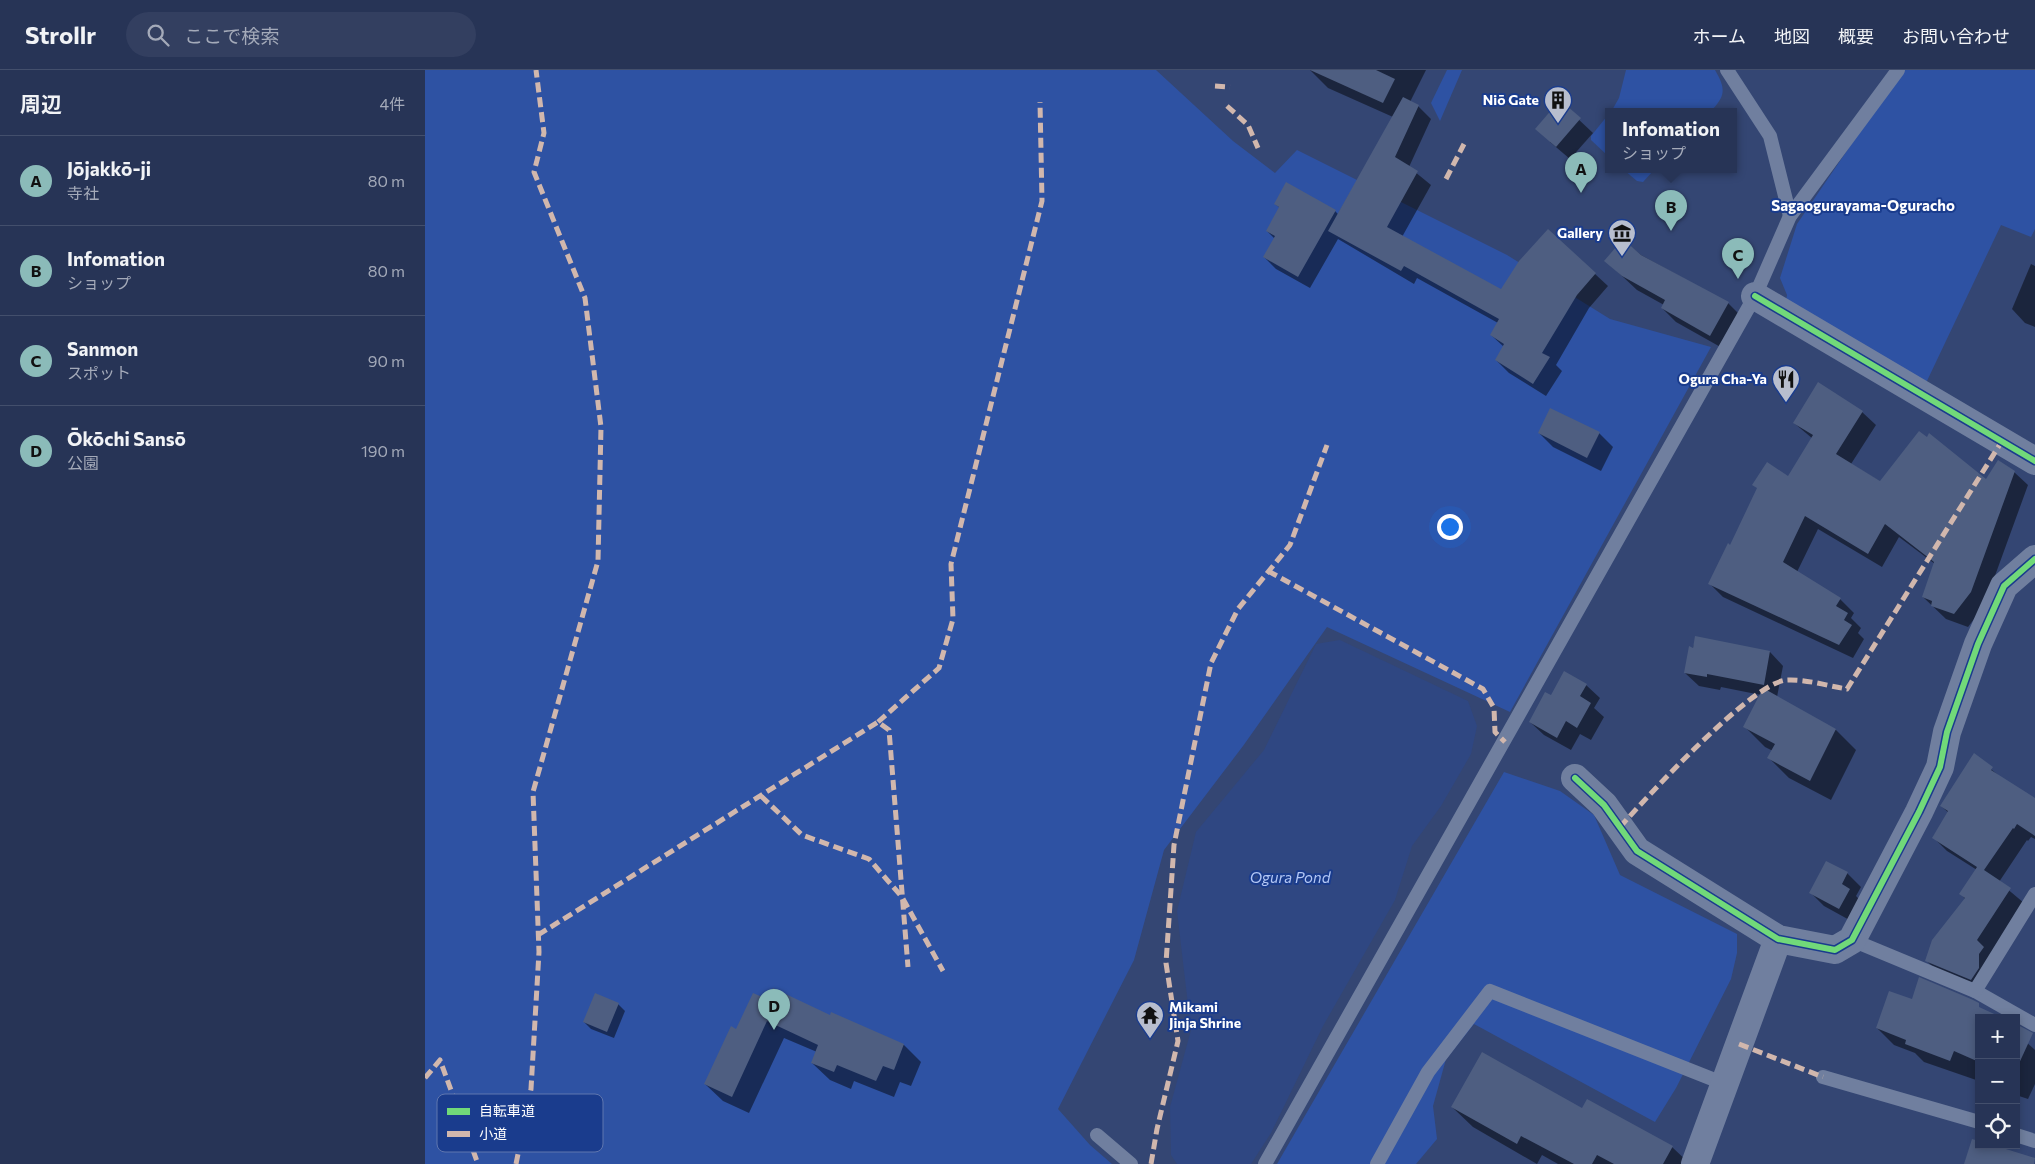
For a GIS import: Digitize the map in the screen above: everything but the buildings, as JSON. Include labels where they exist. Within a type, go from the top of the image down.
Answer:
[{"type":"street","points":[[1755,296],[2035,460]]},
{"type":"street","points":[[1575,778],[1604,805],[1637,851],[1779,939],[1835,950],[1852,940],[1919,812],[1940,767],[1950,724],[1978,644],[2004,586],[2035,559]]},
{"type":"street","points":[[1695,1164],[1779,939]]},
{"type":"lane","points":[[1727,70],[1770,136],[1790,216]]},
{"type":"lane","points":[[1265,1164],[1498,754],[1643,490],[1755,296],[1790,216],[1898,70]]},
{"type":"lane","points":[[1975,991],[2035,894]]},
{"type":"lane","points":[[1852,940],[1975,991],[2035,1025]]},
{"type":"lane","points":[[1377,1164],[1428,1072],[1490,992],[1725,1084]]},
{"type":"lane","points":[[1823,1077],[1975,1121]]},
{"type":"lane","points":[[1097,1135],[1131,1164]]},
{"type":"lane","points":[[2020,1136],[2035,1141]]},
{"type":"shaded area","points":[[425,70],[1156,70],[1233,141],[1275,173],[1297,150],[1507,255],[1610,319],[1711,347],[1510,712],[1327,627],[1243,746],[1164,850],[1134,960],[1058,1109],[1090,1145],[1112,1164],[425,1164]]},
{"type":"shaded area","points":[[1447,70],[1462,70],[1440,121],[1431,103]]},
{"type":"shaded area","points":[[1626,70],[1715,70],[1721,82],[1723,92],[1722,97],[1713,108],[1613,108],[1619,98]]},
{"type":"shaded area","points":[[1902,70],[2035,70],[2035,229],[2031,237],[2001,225],[1926,383],[1785,306],[1787,295],[1780,278],[1797,224]]},
{"type":"shaded area","points":[[1605,119],[1605,153],[1591,140],[1591,136]]},
{"type":"shaded area","points":[[1628,173],[1651,173],[1643,182],[1637,181]]},
{"type":"shaded area","points":[[1504,772],[1560,791],[1594,815],[1620,875],[1737,934],[1737,953],[1731,979],[1676,1088],[1655,1122],[1474,1024],[1446,1059],[1433,1106],[1437,1139],[1416,1164],[1277,1164]]},
{"type":"water","name":"Ogura Pond","points":[[1340,640],[1468,701],[1477,726],[1471,754],[1441,806],[1412,846],[1395,900],[1323,1026],[1271,1133],[1251,1164],[1177,1164],[1171,1155],[1170,1107],[1191,1030],[1177,911],[1196,832],[1264,750],[1316,644]]},
{"type":"marked path","points":[[530,1094],[539,952],[533,792],[598,561],[601,427],[585,298],[534,172],[544,133],[536,70]]},
{"type":"marked path","points":[[1215,86],[1230,87]]},
{"type":"marked path","points":[[878,722],[939,668],[953,619],[951,564],[1042,201],[1040,102]]},
{"type":"marked path","points":[[1227,106],[1248,125],[1258,148]]},
{"type":"marked path","points":[[1446,179],[1464,144]]},
{"type":"marked path","points":[[1620,827],[1700,743],[1750,700],[1771,686],[1787,680],[1794,680],[1847,689],[2002,441]]},
{"type":"marked path","points":[[1151,1164],[1157,1129],[1178,1041],[1166,963],[1174,845],[1211,663],[1238,609],[1290,545],[1327,445]]},
{"type":"marked path","points":[[1268,571],[1483,689],[1494,708],[1495,732],[1505,742]]},
{"type":"marked path","points":[[538,935],[878,722],[889,730],[908,967]]},
{"type":"marked path","points":[[761,796],[802,835],[869,859],[902,897],[943,971]]},
{"type":"marked path","points":[[1739,1044],[1823,1077]]},
{"type":"marked path","points":[[425,1078],[440,1060],[452,1094]]},
{"type":"marked path","points":[[474,1152],[478,1164]]},
{"type":"marked path","points":[[516,1164],[518,1152]]},
{"type":"cycle path","points":[[1755,296],[2035,461]]},
{"type":"cycle path","points":[[1575,778],[1604,805],[1637,851],[1778,939],[1835,950],[1852,940],[1919,812],[1940,767],[1947,732],[1978,644],[2004,586],[2035,559]]},
{"type":"place","name":"Niō Gate","points":[[1558,124]]},
{"type":"place","name":"Jōjakkō-ji","points":[[1581,193]]},
{"type":"place","name":"Infomation","points":[[1671,231]]},
{"type":"place","name":"Gallery","points":[[1622,257]]},
{"type":"place","name":"Sanmon","points":[[1738,279]]},
{"type":"place","name":"Ogura Cha-Ya","points":[[1786,403]]},
{"type":"place","name":"Ōkōchi Sansō","points":[[774,1030]]},
{"type":"place","name":"Mikami Jinja Shrine","points":[[1150,1039]]},
{"type":"district","name":"Sagaogurayama-Oguracho","points":[[1863,206]]}]
